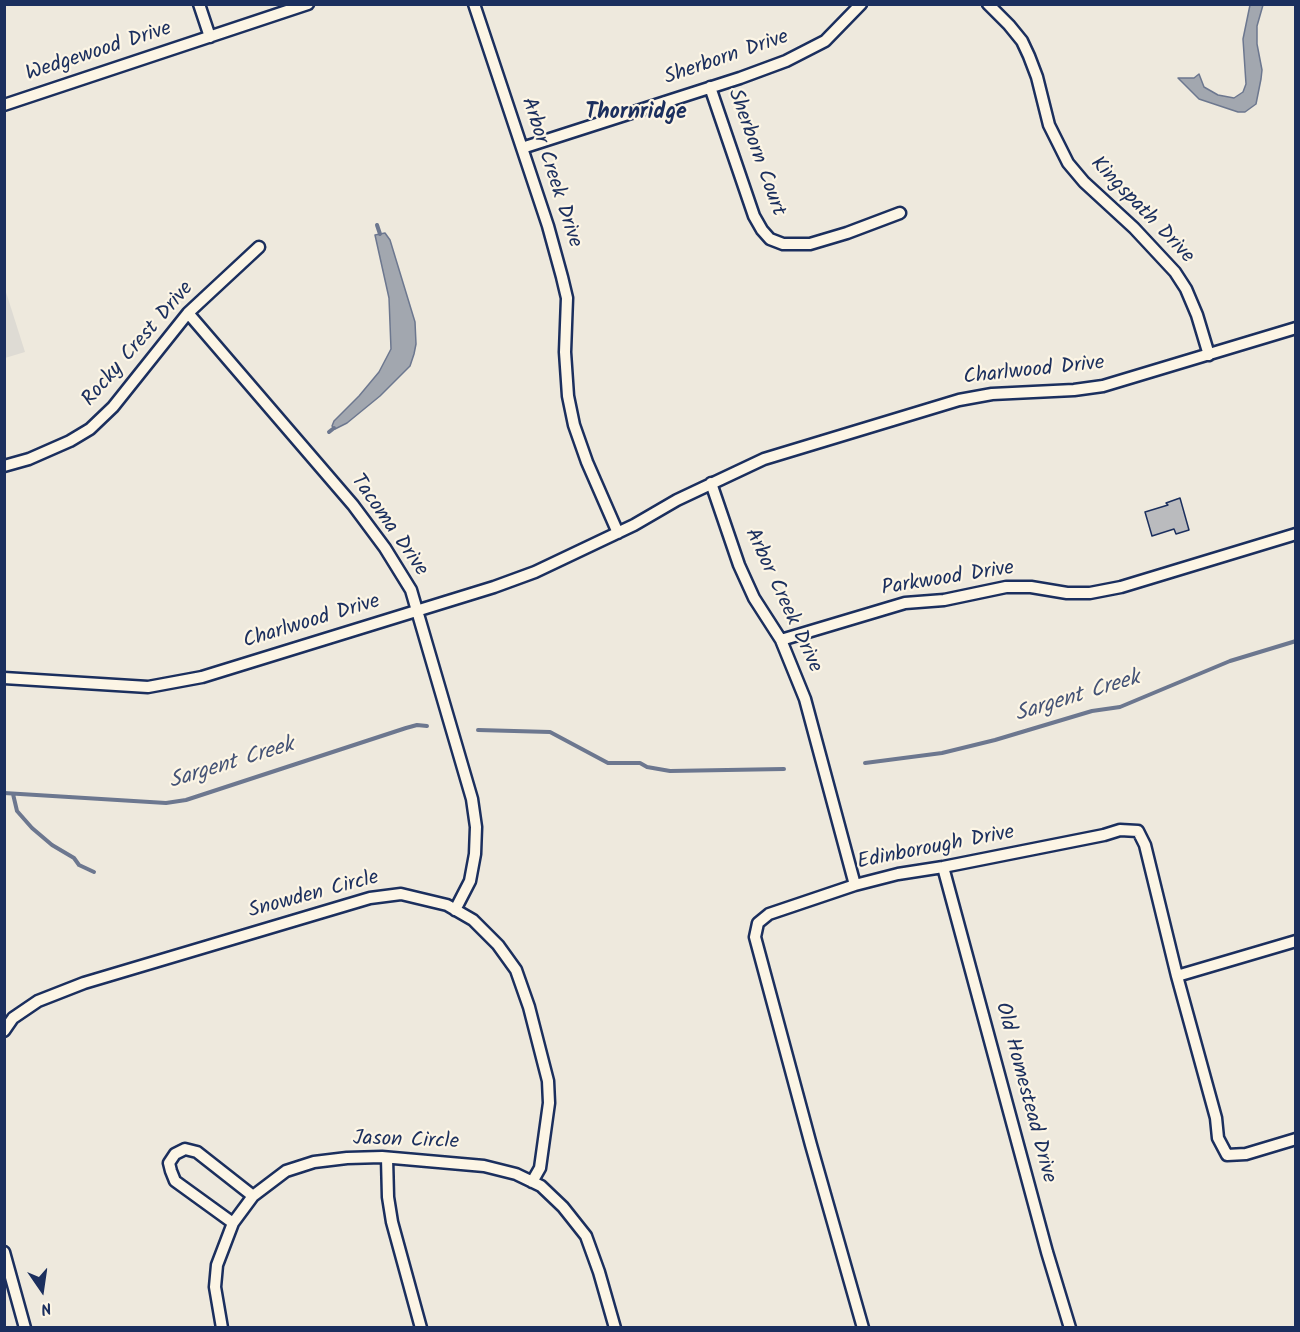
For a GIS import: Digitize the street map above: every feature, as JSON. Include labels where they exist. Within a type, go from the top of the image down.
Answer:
[{"type":"street","points":[[199,4],[210,37]]},
{"type":"street","name":"Wedgewood Drive","points":[[4,105],[308,4]]},
{"type":"street","name":"Arbor Creek Drive","points":[[474,4],[548,226],[567,298],[565,352],[568,396],[574,425],[587,462],[618,533]]},
{"type":"street","name":"Sherborn Drive","points":[[522,148],[740,78],[801,54],[825,41],[861,4]]},
{"type":"street","name":"Kingspath Drive","points":[[988,4],[1022,41],[1037,77],[1049,125],[1068,164],[1176,272],[1197,315],[1209,355]]},
{"type":"street","name":"Sherborn Court","points":[[710,87],[754,216],[770,239],[783,244],[810,244],[900,213]]},
{"type":"street","name":"Rocky Crest Drive","points":[[4,466],[50,450],[90,429],[113,407],[188,313],[259,247]]},
{"type":"street","name":"Tacoma Drive","points":[[188,313],[353,505],[385,548],[411,590],[472,799],[476,827],[475,854],[470,880],[455,910]]},
{"type":"street","name":"Charlwood Drive","points":[[711,483],[764,459],[959,400],[992,394],[1074,390],[1103,386],[1296,328]]},
{"type":"street","points":[[618,533],[711,483]]},
{"type":"street","name":"Arbor Creek Drive","points":[[711,483],[739,565],[754,598],[781,640],[806,699],[855,885]]},
{"type":"street","name":"Charlwood Drive","points":[[4,678],[148,687],[174,683],[275,655],[494,587],[535,572],[618,533]]},
{"type":"street","name":"Parkwood Drive","points":[[781,640],[905,603],[944,600],[1006,587],[1031,587],[1066,593],[1090,593],[1121,587],[1296,534]]},
{"type":"street","name":"Edinborough Drive","points":[[863,1328],[755,937],[758,923],[769,914],[855,885],[898,874],[943,867],[1120,830],[1138,831],[1145,845],[1177,976],[1216,1118],[1218,1138],[1227,1155],[1246,1155],[1296,1139]]},
{"type":"street","name":"Old Homestead Drive","points":[[943,867],[1070,1328]]},
{"type":"street","name":"Snowden Circle","points":[[4,1031],[13,1018],[38,1001],[84,983],[370,898],[401,894],[439,903],[473,920],[498,945],[516,970],[537,1035],[548,1082],[549,1103],[540,1168],[532,1182]]},
{"type":"street","points":[[1177,976],[1296,941]]},
{"type":"street","points":[[233,1223],[176,1181],[169,1163],[175,1154],[185,1149],[196,1152],[253,1196]]},
{"type":"street","name":"Jason Circle","points":[[222,1328],[215,1287],[218,1265],[233,1223],[253,1196],[286,1171],[314,1162],[347,1158],[387,1158],[484,1166],[516,1174],[541,1186],[564,1207],[586,1236],[615,1328]]},
{"type":"street","points":[[387,1158],[388,1197],[392,1222],[421,1328]]},
{"type":"street","points":[[4,1252],[25,1328]]},
{"type":"shaded area","points":[[1250,5],[1263,5],[1257,26],[1261,79],[1256,104],[1245,112],[1238,112],[1199,99],[1178,78],[1194,78],[1199,74],[1204,87],[1218,95],[1234,98],[1243,92],[1246,84],[1243,39]]},
{"type":"shaded area","points":[[385,233],[390,240],[415,322],[414,354],[410,366],[380,396],[347,423],[335,429],[332,426],[334,421],[379,372],[391,349],[389,298],[375,235]]},
{"type":"shaded area","points":[[5,289],[25,352],[4,358]]},
{"type":"building","points":[[1180,498],[1189,530],[1176,534],[1174,529],[1152,536],[1145,512],[1168,505],[1166,503]]},
{"type":"waterway","points":[[377,225],[380,234]]},
{"type":"waterway","points":[[329,432],[334,428]]},
{"type":"waterway","name":"Sargent Creek","points":[[865,763],[942,753],[1092,711],[1120,707],[1230,661],[1296,641]]},
{"type":"waterway","name":"Sargent Creek","points":[[4,793],[166,803],[186,800],[406,728],[417,725],[427,726]]},
{"type":"waterway","name":"Sargent Creek","points":[[478,730],[550,732],[608,763],[640,763],[647,767],[670,771],[784,769]]},
{"type":"waterway","points":[[13,794],[17,811],[32,828],[52,845],[74,858],[79,865],[94,872]]},
{"type":"district","name":"Thornridge","points":[[636,114]]}]
